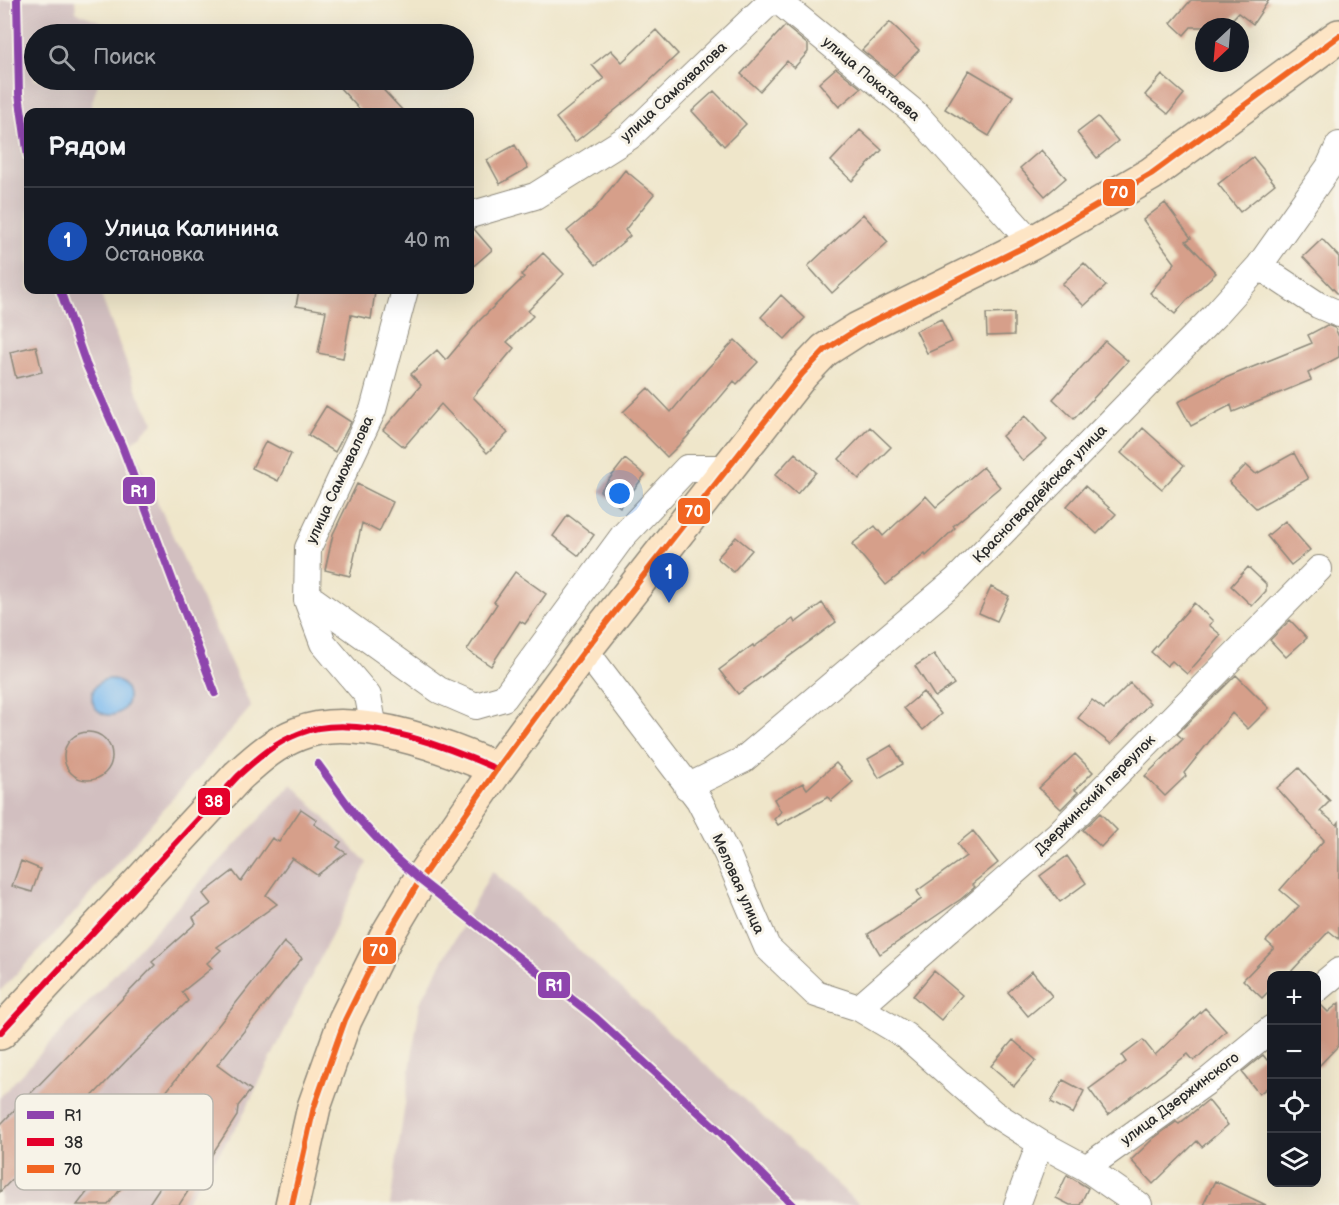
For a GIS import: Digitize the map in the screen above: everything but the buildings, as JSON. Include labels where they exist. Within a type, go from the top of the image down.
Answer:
[{"type":"main road","points":[[292,1205],[314,1107],[345,1020],[386,937],[420,880],[497,769],[585,650],[802,374],[825,350],[858,329],[1032,243],[1151,174],[1339,36]]},
{"type":"main road","points":[[0,1033],[238,776],[266,751],[300,733],[331,727],[374,728],[459,753],[497,769]]},
{"type":"street","name":"улица Самохвалова","points":[[474,214],[535,196],[629,137],[772,0]]},
{"type":"street","name":"улица Покатаева","points":[[777,0],[915,113],[1032,243]]},
{"type":"street","name":"Красногвардейская улица","points":[[687,787],[743,760],[956,580],[1215,315],[1259,266],[1329,167],[1339,145]]},
{"type":"street","points":[[1259,266],[1318,305],[1339,314]]},
{"type":"street","name":"улица Самохвалова","points":[[374,728],[368,696],[323,643],[307,600],[308,548],[373,410],[404,294]]},
{"type":"street","points":[[307,600],[315,601],[439,690],[476,706],[484,705],[504,698],[623,536],[687,468],[729,468]]},
{"type":"street","name":"Дзержинский переулок","points":[[859,1008],[1058,834],[1319,569]]},
{"type":"street","name":"Меловая улица","points":[[585,650],[699,800],[727,854],[767,947],[816,994],[859,1008],[906,1035],[993,1113],[1086,1168],[1139,1205]]},
{"type":"street","points":[[1321,987],[1339,971]]},
{"type":"street","name":"улица Дзержинского","points":[[1086,1168],[1209,1080],[1267,1032]]},
{"type":"street","points":[[1017,1205],[1041,1143]]},
{"type":"shaded area","points":[[0,0],[75,0],[76,12],[106,24],[24,24],[24,90],[96,90],[90,108],[24,108],[24,294],[100,294],[138,394],[154,422],[131,444],[251,707],[69,919],[0,991]]},
{"type":"shaded area","points":[[292,784],[367,863],[240,1121],[213,1162],[213,1094],[15,1094],[15,1190],[194,1190],[184,1205],[0,1205],[0,1097]]},
{"type":"shaded area","points":[[492,871],[860,1205],[390,1205],[420,1003]]},
{"type":"water","points":[[110,679],[123,684],[128,697],[123,710],[110,715],[97,710],[92,697],[97,684]]},
{"type":"transit line","name":"R1","points":[[17,0],[19,94],[24,129]]},
{"type":"transit line","name":"70","points":[[292,1205],[314,1107],[345,1020],[386,937],[420,880],[497,769],[585,650],[802,374],[825,350],[858,329],[1032,243],[1151,174],[1339,36]]},
{"type":"transit line","name":"R1","points":[[61,294],[86,364],[122,446],[215,693]]},
{"type":"transit line","name":"38","points":[[0,1033],[238,776],[259,757],[281,742],[320,728],[371,729],[426,742],[497,769]]},
{"type":"transit line","name":"R1","points":[[318,764],[356,816],[393,856],[420,880],[596,1018],[719,1131],[793,1205]]},
{"type":"place","name":"Улица Калинина","points":[[669,603]]}]
